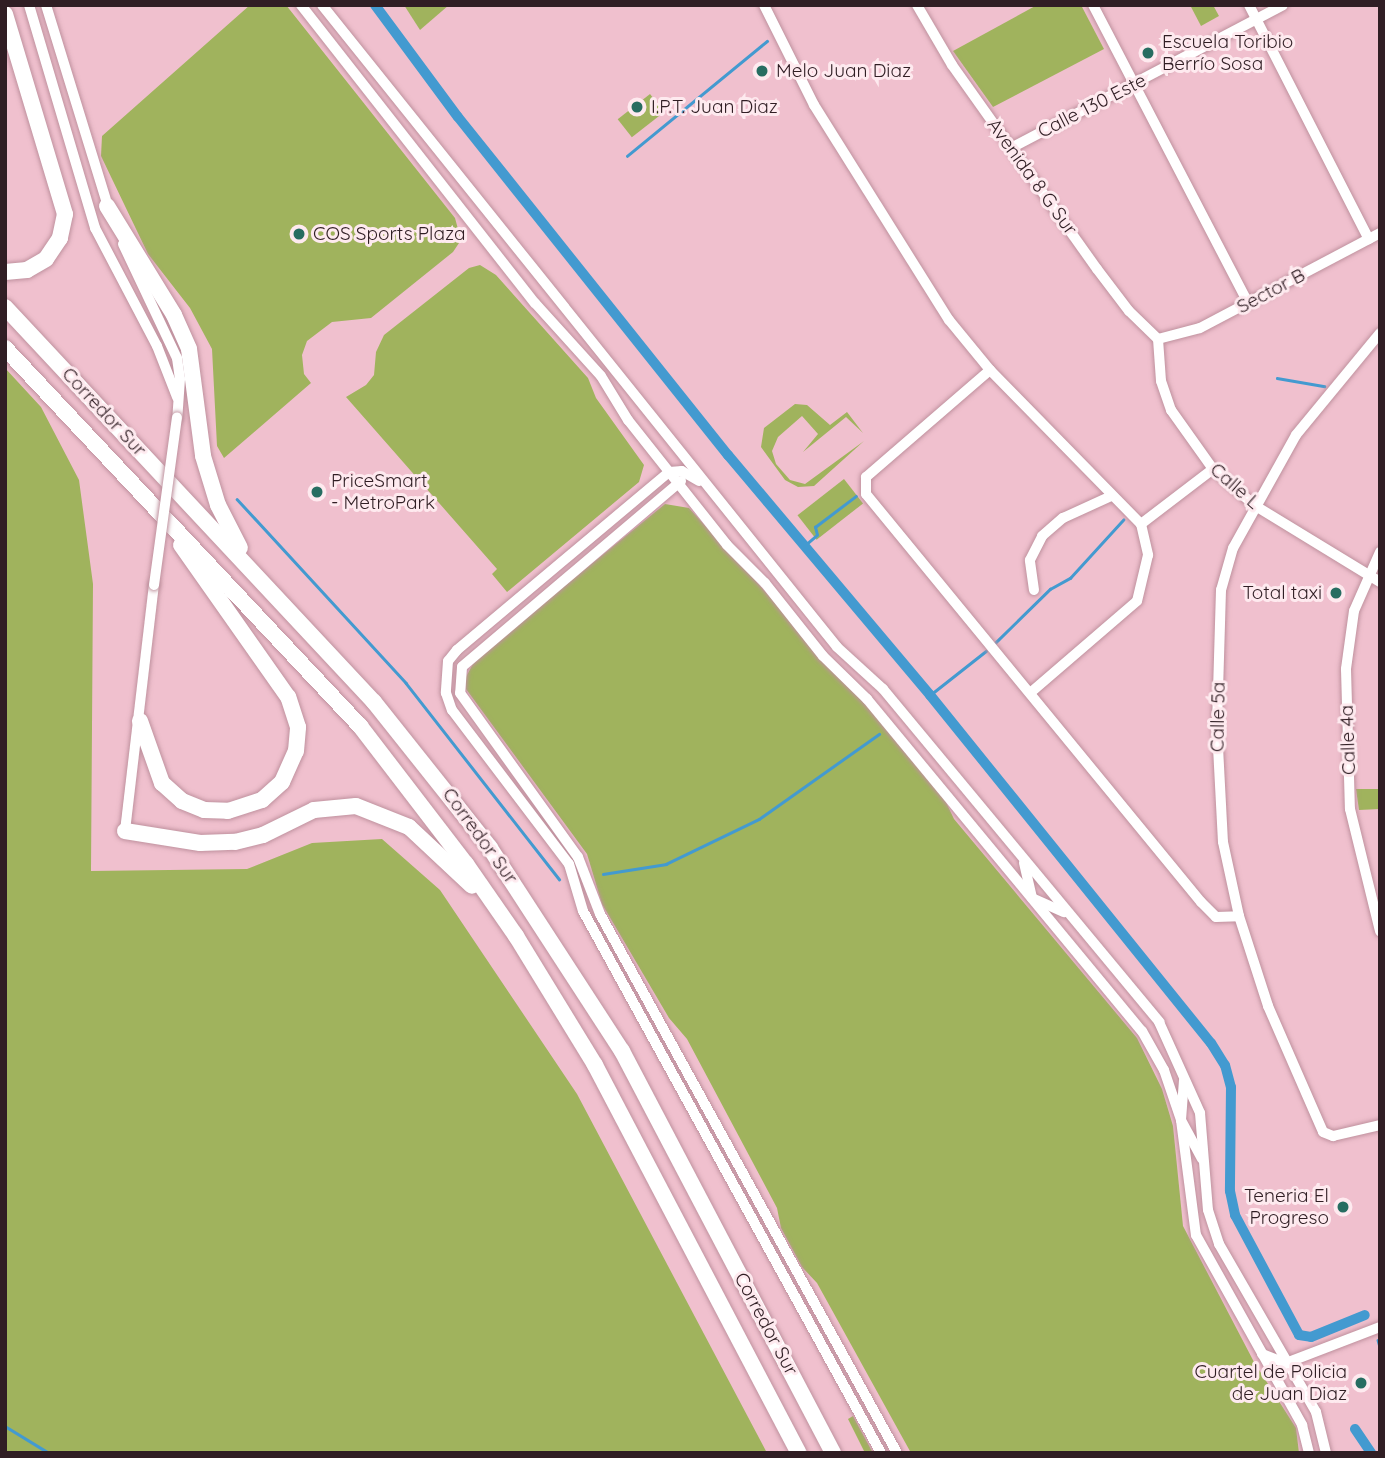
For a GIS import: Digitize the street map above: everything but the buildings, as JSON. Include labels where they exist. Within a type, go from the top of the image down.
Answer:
[{"type":"highway","points":[[5,13],[65,214],[60,238],[46,258],[27,270],[5,272]]},
{"type":"highway","points":[[107,206],[174,315],[189,349],[199,437],[209,480],[254,572]]},
{"type":"highway","name":"Corredor Sur","points":[[5,307],[374,702],[438,779],[541,920],[622,1051],[833,1453]]},
{"type":"highway","name":"Corredor Sur","points":[[5,348],[146,495],[360,726],[501,914],[595,1065],[800,1453]]},
{"type":"highway","points":[[140,722],[162,783],[182,801],[212,811],[250,806],[272,793],[289,770],[298,743],[288,697],[146,495]]},
{"type":"highway","points":[[125,831],[200,843],[235,842],[263,835],[314,810],[356,806],[409,827],[501,914]]},
{"type":"street","points":[[29,5],[95,228],[157,346],[179,405]]},
{"type":"street","points":[[46,5],[107,206],[177,358],[179,405],[125,831]]},
{"type":"street","points":[[301,5],[536,303],[601,376],[628,420],[680,485],[823,656],[867,699],[1142,1031],[1164,1070],[1181,1120],[1196,1235],[1302,1425],[1308,1453]]},
{"type":"street","points":[[313,5],[338,25]]},
{"type":"street","points":[[322,5],[837,647],[883,689],[1159,1022],[1183,1067],[1200,1113],[1208,1210],[1219,1244],[1316,1412],[1326,1453]]},
{"type":"street","points":[[764,5],[814,105],[949,320],[990,370],[1141,524],[1148,555],[1137,601],[1030,693]]},
{"type":"street","name":"Avenida 8 G Sur","points":[[918,5],[952,65],[1011,148],[1129,311],[1158,339]]},
{"type":"street","points":[[1093,5],[1248,303]]},
{"type":"street","points":[[1249,5],[1369,239]]},
{"type":"street","name":"Calle 130 Este","points":[[1011,148],[1283,5]]},
{"type":"street","name":"Sector B","points":[[1158,339],[1200,328],[1380,233]]},
{"type":"street","name":"Calle 5a","points":[[1380,333],[1296,435],[1254,505],[1226,568],[1220,619],[1220,807],[1240,916],[1268,1006],[1323,1132],[1333,1136],[1380,1125]]},
{"type":"street","name":"Calle L","points":[[1158,339],[1161,381],[1171,410],[1213,469],[1254,505],[1380,582]]},
{"type":"street","points":[[990,370],[886,458],[866,477],[863,487],[1208,910],[1216,917],[1240,916]]},
{"type":"street","points":[[671,439],[682,471],[680,485],[462,667],[460,693],[579,857],[600,914],[897,1453]]},
{"type":"street","points":[[1141,524],[1213,469]]},
{"type":"street","points":[[710,489],[682,471],[669,471],[457,650],[448,661],[446,693],[452,710],[569,864],[583,911],[881,1453]]},
{"type":"street","points":[[1034,590],[1030,559],[1042,536],[1063,518],[1111,496]]},
{"type":"street","name":"Calle 4a","points":[[1380,552],[1367,574],[1348,637],[1347,754],[1350,809],[1380,931]]},
{"type":"street","points":[[1019,853],[1032,898]]},
{"type":"street","points":[[1032,898],[1054,905],[1074,919]]},
{"type":"street","points":[[1183,1067],[1186,1099],[1181,1120],[1197,1145],[1206,1174]]},
{"type":"street","points":[[1258,1350],[1271,1360],[1286,1363],[1380,1327]]},
{"type":"street","points":[[1283,1392],[1281,1377],[1286,1363]]},
{"type":"green space","name":"COS Sports Plaza","points":[[250,5],[286,5],[455,218],[461,240],[453,252],[371,318],[332,322],[307,341],[302,355],[304,374],[311,383],[224,458],[217,446],[212,349],[190,308],[148,254],[101,156],[102,136]]},
{"type":"green space","points":[[404,5],[449,5],[420,30]]},
{"type":"green space","points":[[1037,5],[1081,5],[1104,49],[993,107],[953,51]]},
{"type":"green space","points":[[1190,5],[1213,5],[1219,16],[1201,26]]},
{"type":"green space","points":[[650,94],[664,112],[632,137],[618,119]]},
{"type":"green space","points":[[480,265],[496,275],[588,378],[596,398],[644,465],[639,482],[507,592],[492,574],[497,569],[346,397],[366,385],[374,375],[376,352],[384,335],[469,268]]},
{"type":"green space","points":[[5,368],[41,407],[79,480],[93,584],[91,871],[247,869],[312,843],[382,839],[440,890],[577,1094],[767,1453],[5,1453]]},
{"type":"green space","points":[[795,404],[807,405],[830,425],[847,412],[863,433],[846,417],[803,452],[818,434],[802,416],[778,437],[772,451],[776,464],[790,480],[805,484],[864,441],[814,486],[798,487],[785,480],[761,447],[764,428]]},
{"type":"green space","points":[[844,479],[863,503],[817,540],[798,515]]},
{"type":"green space","points":[[665,504],[689,508],[862,698],[945,800],[954,819],[1137,1038],[1162,1089],[1173,1126],[1183,1226],[1254,1362],[1296,1428],[1299,1453],[911,1453],[817,1283],[802,1267],[781,1228],[777,1208],[687,1039],[669,1018],[602,904],[587,854],[466,689],[466,677],[476,658]]},
{"type":"green space","points":[[1356,789],[1380,789],[1380,809],[1359,810]]},
{"type":"green space","points":[[853,1416],[873,1453],[865,1453],[848,1419]]},
{"type":"waterway","points":[[375,5],[458,117],[728,455],[930,695],[1211,1043],[1225,1065],[1231,1087],[1230,1191],[1235,1215],[1299,1335],[1311,1337],[1365,1315]]},
{"type":"waterway","points":[[627,156],[767,41]]},
{"type":"waterway","points":[[1277,378],[1324,386]]},
{"type":"waterway","points":[[803,547],[817,535],[815,527],[856,496]]},
{"type":"waterway","points":[[237,499],[406,683],[559,879]]},
{"type":"waterway","points":[[995,643],[1050,589],[1070,578],[1123,520]]},
{"type":"waterway","points":[[930,695],[986,651]]},
{"type":"waterway","points":[[603,874],[666,864],[759,819],[879,734]]},
{"type":"waterway","points":[[1378,1340],[1380,1347]]},
{"type":"waterway","points":[[5,1426],[49,1453]]},
{"type":"waterway","points":[[1355,1429],[1371,1453]]},
{"type":"place","name":"Escuela Toribio Berrío Sosa","points":[[1148,53]]},
{"type":"place","name":"Melo Juan Diaz","points":[[762,71]]},
{"type":"place","name":"I.P.T. Juan Diaz","points":[[637,107]]},
{"type":"place","name":"COS Sports Plaza","points":[[299,234]]},
{"type":"place","name":"PriceSmart - MetroPark","points":[[317,492]]},
{"type":"place","name":"Total taxi","points":[[1336,593]]},
{"type":"place","name":"Teneria El Progreso","points":[[1343,1207]]},
{"type":"place","name":"Cuartel de Policia de Juan Diaz","points":[[1361,1383]]}]
